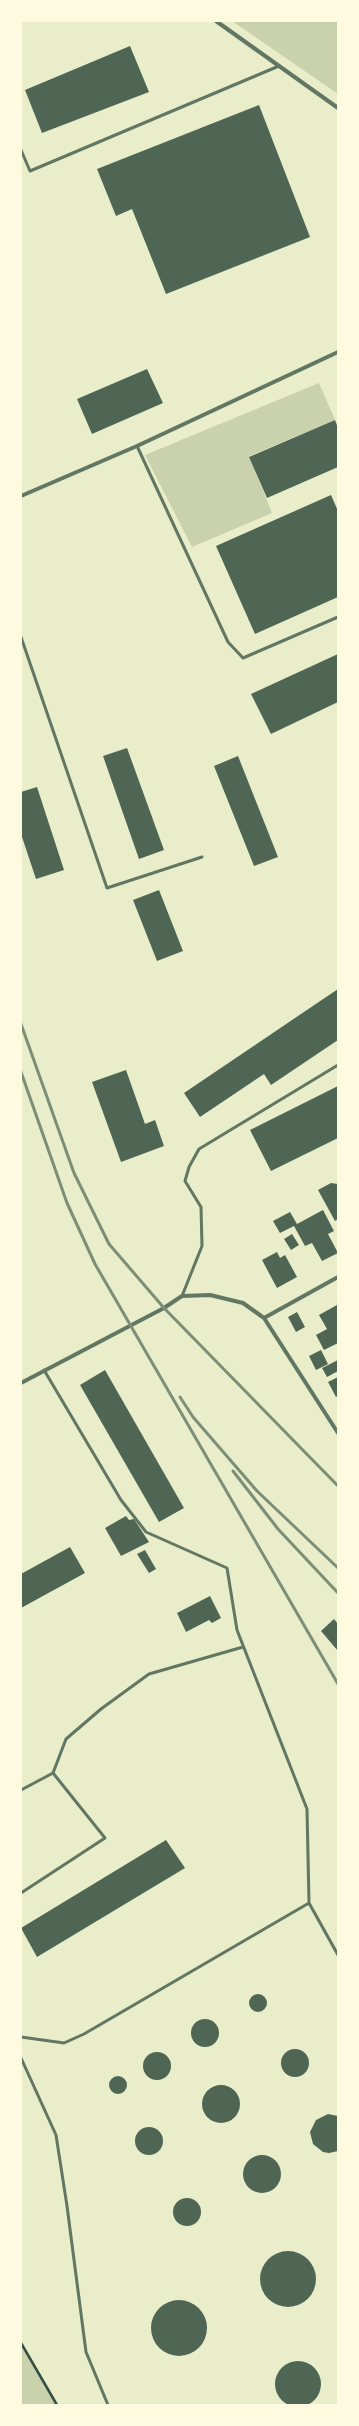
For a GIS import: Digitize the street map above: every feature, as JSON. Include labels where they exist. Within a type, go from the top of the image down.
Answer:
[{"type":"street","points":[[216,21],[338,108]]},
{"type":"street","points":[[21,496],[137,446],[338,352]]},
{"type":"street","points":[[264,1318],[338,1277]]},
{"type":"street","points":[[21,1383],[164,1308],[182,1296],[210,1295],[243,1303],[264,1318],[338,1432]]},
{"type":"lane","points":[[21,150],[30,171],[279,66]]},
{"type":"lane","points":[[137,446],[228,642],[243,658],[338,617]]},
{"type":"lane","points":[[21,637],[107,888],[202,857]]},
{"type":"lane","points":[[182,1296],[202,1246],[201,1207],[185,1181],[189,1167],[199,1149],[338,1065]]},
{"type":"lane","points":[[44,1370],[120,1500],[146,1532],[227,1568],[237,1630],[307,1809],[309,1903],[338,1955]]},
{"type":"lane","points":[[21,1790],[53,1772],[66,1739],[101,1709],[149,1674],[243,1647]]},
{"type":"lane","points":[[21,1893],[105,1838],[53,1772]]},
{"type":"lane","points":[[21,2037],[64,2043],[84,2034],[309,1903]]},
{"type":"lane","points":[[21,2058],[56,2135],[86,2352],[108,2405]]},
{"type":"path","points":[[21,2343],[57,2405]]},
{"type":"green space","points":[[232,21],[338,21],[338,94]]},
{"type":"green space","points":[[319,383],[335,420],[249,456],[272,513],[192,547],[145,455]]},
{"type":"green space","points":[[21,2343],[57,2405],[21,2405]]},
{"type":"building","points":[[130,46],[149,92],[42,133],[25,90]]},
{"type":"building","points":[[259,105],[310,237],[166,294],[132,209],[116,216],[97,169]]},
{"type":"building","points":[[147,369],[163,403],[92,434],[77,399]]},
{"type":"building","points":[[335,420],[338,428],[338,467],[267,498],[249,457]]},
{"type":"building","points":[[331,495],[338,511],[338,597],[255,634],[216,546]]},
{"type":"building","points":[[338,654],[338,702],[271,734],[251,694]]},
{"type":"building","points":[[127,748],[164,850],[139,859],[103,756]]},
{"type":"building","points":[[238,756],[278,857],[254,866],[214,766]]},
{"type":"building","points":[[37,787],[64,870],[36,879],[21,834],[21,792]]},
{"type":"building","points":[[159,890],[183,951],[157,961],[133,900]]},
{"type":"building","points":[[338,989],[338,1040],[271,1085],[264,1074],[200,1117],[184,1093]]},
{"type":"building","points":[[126,1070],[145,1124],[155,1120],[164,1146],[121,1162],[92,1082]]},
{"type":"building","points":[[338,1086],[338,1138],[271,1171],[250,1130]]},
{"type":"building","points":[[331,1183],[338,1184],[338,1219],[335,1221],[318,1190]]},
{"type":"building","points":[[323,1210],[334,1231],[328,1234],[338,1253],[322,1261],[312,1243],[305,1246],[294,1226],[280,1233],[273,1221],[290,1212],[297,1224]]},
{"type":"building","points":[[292,1234],[299,1245],[291,1250],[284,1239]]},
{"type":"building","points":[[277,1252],[280,1258],[285,1255],[297,1277],[277,1288],[262,1260]]},
{"type":"building","points":[[337,1305],[338,1343],[324,1350],[316,1335],[327,1329],[319,1315]]},
{"type":"building","points":[[297,1312],[305,1327],[296,1332],[288,1317]]},
{"type":"building","points":[[321,1350],[328,1364],[316,1370],[309,1356]]},
{"type":"building","points":[[338,1360],[338,1371],[327,1377],[322,1368]]},
{"type":"building","points":[[105,1370],[184,1508],[159,1522],[80,1385]]},
{"type":"building","points":[[338,1377],[338,1396],[336,1397],[328,1382]]},
{"type":"building","points":[[126,1516],[129,1520],[134,1519],[149,1542],[121,1556],[105,1528]]},
{"type":"building","points":[[70,1547],[85,1573],[21,1608],[21,1574]]},
{"type":"building","points":[[145,1550],[156,1569],[149,1573],[137,1554]]},
{"type":"building","points":[[210,1596],[221,1618],[212,1623],[209,1620],[186,1632],[177,1613]]},
{"type":"building","points":[[334,1619],[338,1624],[338,1651],[321,1631]]},
{"type":"building","points":[[166,1840],[185,1868],[37,1957],[21,1928]]},
{"type":"building","points":[[258,1994],[262,1995],[266,1999],[266,2007],[262,2011],[258,2012],[254,2011],[250,2007],[249,2003],[250,1999],[254,1995]]},
{"type":"building","points":[[205,2019],[215,2023],[219,2033],[215,2043],[205,2047],[195,2043],[191,2033],[195,2023]]},
{"type":"building","points":[[295,2049],[305,2053],[309,2063],[305,2073],[295,2077],[285,2073],[281,2063],[285,2053]]},
{"type":"building","points":[[157,2052],[167,2056],[171,2066],[167,2076],[157,2080],[147,2076],[143,2066],[147,2056]]},
{"type":"building","points":[[118,2076],[124,2079],[127,2085],[124,2091],[118,2094],[112,2091],[109,2085],[112,2079]]},
{"type":"building","points":[[217,2085],[225,2085],[235,2090],[239,2097],[239,2111],[235,2118],[225,2123],[217,2123],[207,2118],[205,2115],[202,2108],[202,2100],[207,2090],[210,2088]]},
{"type":"building","points":[[328,2114],[338,2116],[338,2151],[329,2153],[323,2152],[313,2144],[310,2132],[316,2120]]},
{"type":"building","points":[[149,2127],[159,2131],[163,2141],[159,2151],[149,2155],[139,2151],[135,2141],[139,2131]]},
{"type":"building","points":[[258,2155],[266,2155],[276,2160],[280,2167],[280,2181],[276,2188],[266,2193],[258,2193],[248,2188],[246,2185],[243,2178],[243,2170],[248,2160],[251,2158]]},
{"type":"building","points":[[187,2198],[197,2202],[201,2212],[197,2222],[187,2226],[177,2222],[173,2212],[177,2202]]},
{"type":"building","points":[[288,2251],[303,2256],[311,2264],[316,2279],[311,2294],[303,2302],[288,2307],[273,2302],[265,2294],[260,2279],[265,2264],[273,2256]]},
{"type":"building","points":[[179,2300],[194,2305],[202,2313],[207,2328],[202,2343],[194,2351],[179,2356],[164,2351],[156,2343],[151,2328],[156,2313],[164,2305]]},
{"type":"building","points":[[298,2361],[311,2365],[317,2371],[321,2384],[317,2397],[311,2403],[298,2407],[285,2403],[279,2397],[275,2384],[279,2371],[285,2365]]},
{"type":"railway","points":[[21,1024],[74,1173],[109,1244],[164,1308],[338,1486]]},
{"type":"railway","points":[[21,1072],[67,1203],[95,1264],[338,1684]]},
{"type":"railway","points":[[180,1397],[193,1417],[257,1491],[338,1568]]},
{"type":"railway","points":[[233,1471],[278,1529],[338,1593]]}]
